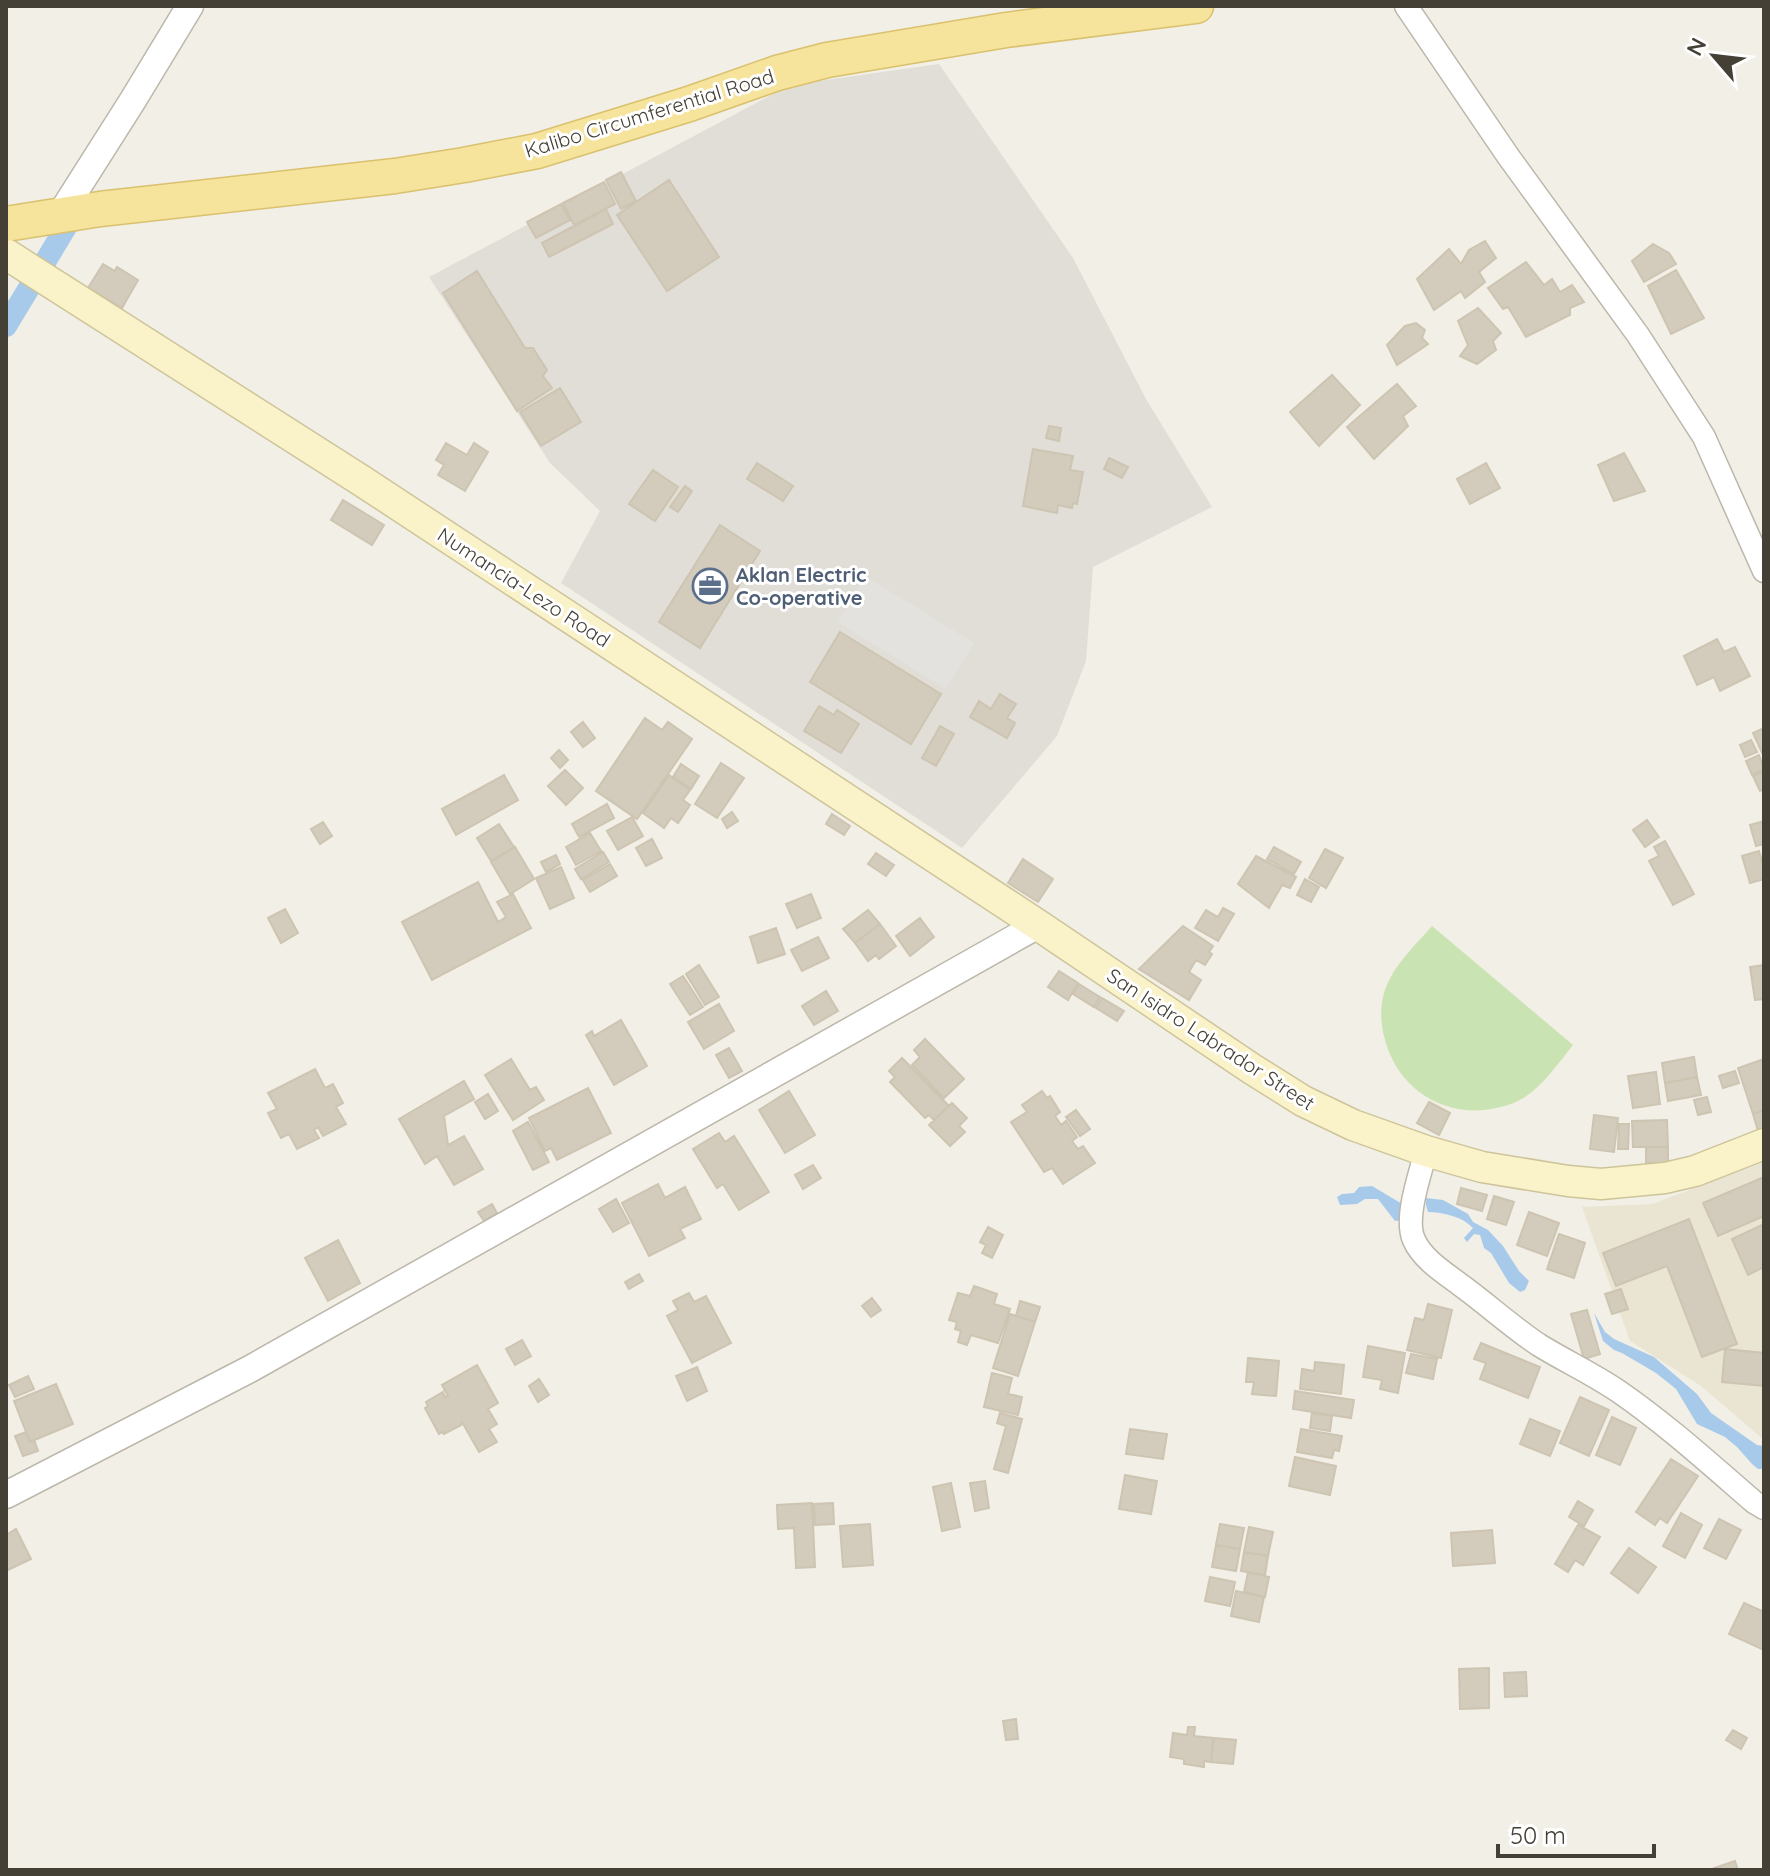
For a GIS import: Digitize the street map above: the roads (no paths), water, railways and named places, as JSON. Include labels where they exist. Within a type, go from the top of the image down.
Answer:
[{"type":"main road","name":"Kalibo Circumferential Road","points":[[6,224],[100,209],[395,176],[464,165],[537,151],[777,73],[827,60],[1006,30],[1196,6]]},
{"type":"main road","name":"Numancia-Lezo Road","points":[[6,254],[362,481],[1038,925]]},
{"type":"main road","name":"San Isidro Labrador Street","points":[[1038,925],[1303,1101],[1365,1130],[1426,1151],[1511,1173],[1601,1184],[1665,1178],[1695,1171],[1764,1144]]},
{"type":"street","points":[[60,215],[190,6]]},
{"type":"street","points":[[1406,6],[1508,156],[1638,335],[1704,437],[1764,571]]},
{"type":"street","points":[[6,1495],[250,1369],[1038,925]]},
{"type":"street","points":[[1426,1151],[1410,1227],[1415,1242],[1436,1267],[1502,1320],[1617,1390],[1764,1508]]},
{"type":"water","points":[[1372,1186],[1404,1205],[1403,1220],[1395,1221],[1378,1199],[1340,1205],[1337,1197],[1342,1194]]},
{"type":"water","points":[[1426,1198],[1443,1200],[1488,1230],[1529,1281],[1525,1290],[1520,1292],[1509,1283],[1491,1253],[1484,1248],[1480,1235],[1474,1234],[1467,1242],[1464,1238],[1473,1228],[1452,1216],[1428,1212]]},
{"type":"water","points":[[1594,1313],[1605,1332],[1654,1357],[1697,1394],[1711,1413],[1757,1445],[1764,1446],[1764,1469],[1758,1469],[1725,1437],[1697,1424],[1676,1389],[1656,1373],[1603,1341]]},
{"type":"waterway","points":[[45,262],[69,222]]},
{"type":"waterway","points":[[6,326],[29,288]]},
{"type":"waterway","points":[[6,302],[16,309]]},
{"type":"place","name":"Aklan Electric Co-operative","points":[[710,586]]}]
